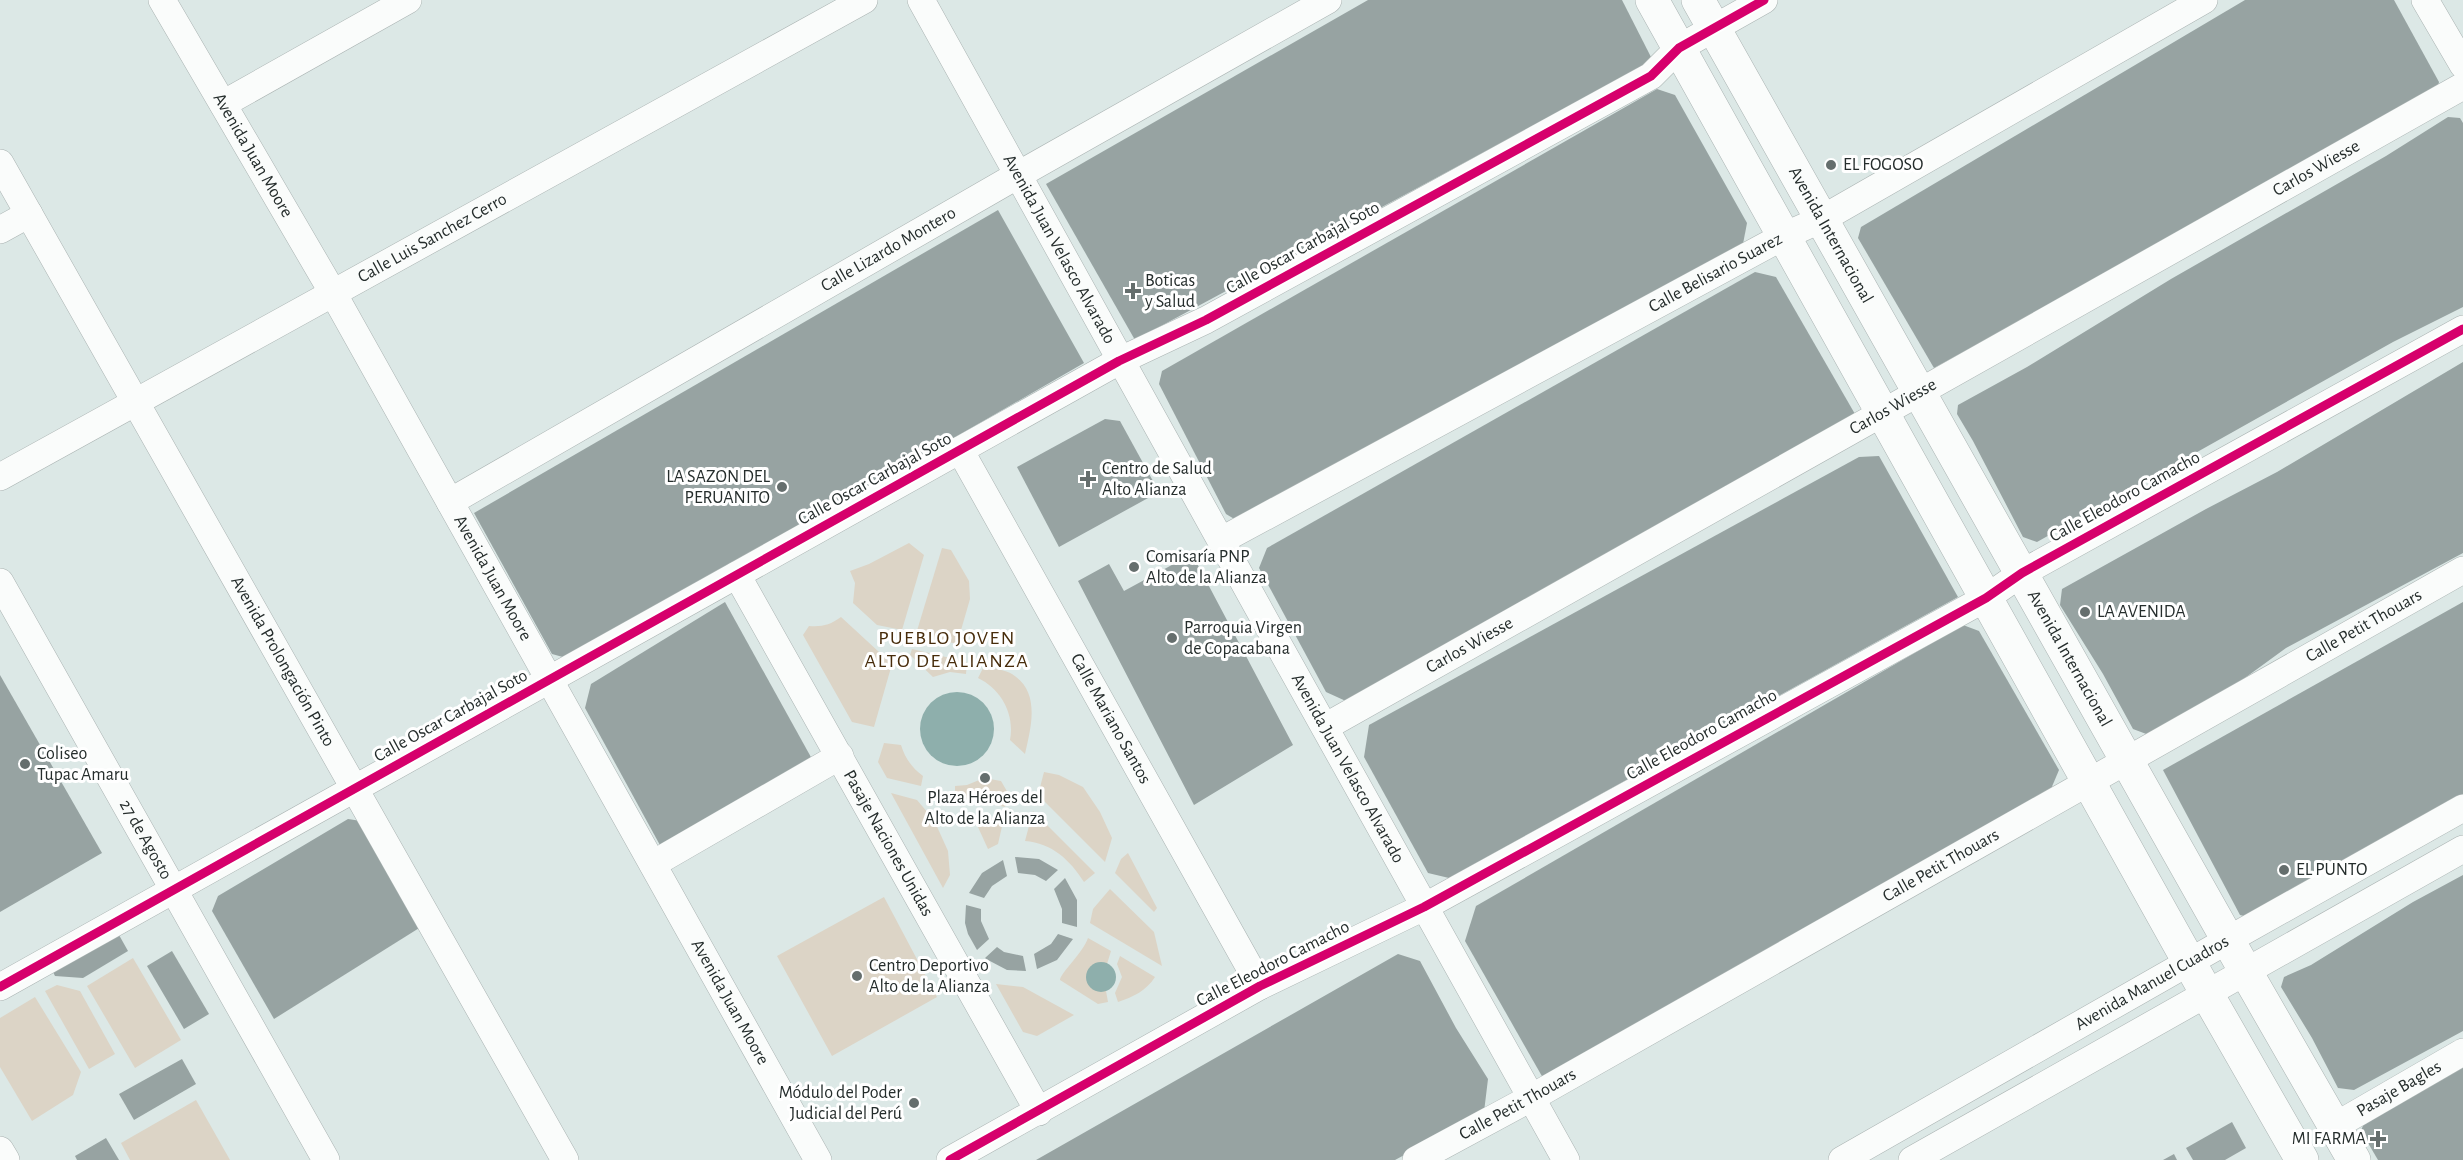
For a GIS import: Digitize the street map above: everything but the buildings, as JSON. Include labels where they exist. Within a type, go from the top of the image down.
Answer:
[{"type":"main road","points":[[1652,0],[2088,782],[2302,1160]]},
{"type":"main road","name":"Avenida Internacional","points":[[1698,0],[2354,1160]]},
{"type":"street","name":"Avenida Juan Moore","points":[[162,0],[333,293],[818,1160]]},
{"type":"street","points":[[223,104],[408,0]]},
{"type":"street","name":"Calle Luis Sanchez Cerro","points":[[0,477],[864,0]]},
{"type":"street","name":"Avenida Juan Velasco Alvarado","points":[[921,0],[1119,361],[1222,540],[1566,1160]]},
{"type":"street","name":"Calle Lizardo Montero","points":[[450,502],[1018,175],[1328,0]]},
{"type":"street","name":"Calle Oscar Carbajal Soto","points":[[0,987],[1119,361],[1206,320],[1651,76],[1679,48],[1764,0]]},
{"type":"street","name":"Calle Belisario Suarez","points":[[1222,540],[1784,236],[1822,219],[2204,0]]},
{"type":"street","points":[[2425,0],[2463,65]]},
{"type":"street","name":"Carlos Wiesse","points":[[1324,727],[2463,86]]},
{"type":"street","name":"Avenida Prolongación Pinto","points":[[0,163],[565,1160]]},
{"type":"street","points":[[0,230],[29,214]]},
{"type":"street","name":"Calle Eleodoro Camacho","points":[[950,1160],[1260,986],[1424,907],[1986,598],[2022,573],[2463,329]]},
{"type":"street","name":"Calle Mariano Santos","points":[[960,450],[1260,986]]},
{"type":"street","name":"Calle Petit Thouars","points":[[1416,1160],[1531,1098],[2463,570]]},
{"type":"street","name":"Pasaje Naciones Unidas","points":[[737,574],[1039,1112]]},
{"type":"street","name":"27 de Agosto","points":[[0,582],[326,1160]]},
{"type":"street","points":[[653,864],[840,756]]},
{"type":"street","name":"Avenida Manuel Cuadros","points":[[1842,1160],[2463,808]]},
{"type":"street","name":"Avenida Manuel Cuadros","points":[[1912,1160],[2463,849]]},
{"type":"street","name":"Pasaje Bagles","points":[[2335,1126],[2463,1052]]},
{"type":"street","points":[[0,1150],[6,1160]]},
{"type":"shaded area","points":[[909,543],[924,555],[902,630],[877,625],[853,603],[855,583],[850,571],[869,564]]},
{"type":"shaded area","points":[[942,548],[951,550],[969,581],[970,599],[957,644],[916,634]]},
{"type":"shaded area","points":[[841,617],[892,664],[874,727],[852,722],[803,635],[809,626],[826,625]]},
{"type":"shaded area","points":[[912,649],[967,662],[966,674],[950,672],[933,677],[910,655]]},
{"type":"shaded area","points":[[984,666],[1012,674],[1027,690],[1032,711],[1025,754],[1010,740],[1010,721],[1005,703],[993,689],[978,678]]},
{"type":"shaded area","points":[[884,743],[901,745],[909,762],[923,776],[921,786],[887,778],[878,762]]},
{"type":"shaded area","points":[[1044,772],[1059,775],[1083,787],[1100,812],[1112,838],[1105,862],[1038,795]]},
{"type":"shaded area","points":[[984,778],[1001,781],[1008,793],[1005,807],[955,795],[955,786],[967,785]]},
{"type":"shaded area","points":[[891,793],[917,800],[934,820],[948,851],[950,875],[943,888]]},
{"type":"shaded area","points":[[1033,811],[1095,873],[1084,882],[1073,867],[1052,849],[1035,842],[1025,841]]},
{"type":"shaded area","points":[[972,814],[1003,822],[998,844],[988,849]]},
{"type":"shaded area","points":[[1128,853],[1157,908],[1154,912],[1115,873],[1121,859]]},
{"type":"shaded area","points":[[1110,889],[1154,932],[1162,966],[1090,923],[1093,909]]},
{"type":"shaded area","name":"Centro Deportivo Alto de la Alianza","points":[[884,897],[937,997],[832,1056],[777,956]]},
{"type":"shaded area","points":[[1088,938],[1111,951],[1107,964],[1103,963],[1096,991],[1106,991],[1108,1002],[1098,1004],[1060,980]]},
{"type":"shaded area","points":[[1120,956],[1155,977],[1139,993],[1118,1002],[1115,993],[1122,977],[1117,964]]},
{"type":"shaded area","points":[[133,958],[181,1040],[135,1068],[87,986]]},
{"type":"shaded area","points":[[996,984],[1023,987],[1074,1015],[1037,1036],[1023,1032]]},
{"type":"shaded area","points":[[57,985],[80,991],[115,1054],[89,1069],[45,991]]},
{"type":"shaded area","points":[[35,997],[81,1072],[73,1095],[32,1121],[0,1067],[0,1018]]},
{"type":"shaded area","points":[[196,1100],[230,1160],[130,1160],[121,1143]]},
{"type":"water","points":[[950,692],[964,692],[978,698],[988,708],[994,722],[994,736],[988,750],[978,760],[964,766],[950,766],[936,760],[926,750],[920,736],[920,722],[926,708],[936,698]]},
{"type":"water","points":[[1101,962],[1111,967],[1116,977],[1111,987],[1101,992],[1091,987],[1086,977],[1091,967]]},
{"type":"cycle path","points":[[0,987],[1119,361],[1206,320],[1651,76],[1679,48],[1764,0]]},
{"type":"cycle path","points":[[950,1160],[1260,986],[1424,907],[1986,598],[2022,573],[2463,329]]},
{"type":"place","name":"EL FOGOSO","points":[[1831,165]]},
{"type":"place","name":"Boticas y Salud","points":[[1133,291]]},
{"type":"place","name":"Centro de Salud Alto Alianza","points":[[1088,479]]},
{"type":"place","name":"LA SAZON DEL PERUANITO","points":[[782,487]]},
{"type":"place","name":"Comisaría PNP Alto de la Alianza","points":[[1134,567]]},
{"type":"place","name":"LA AVENIDA","points":[[2085,612]]},
{"type":"place","name":"Parroquia Virgen de Copacabana","points":[[1172,638]]},
{"type":"place","name":"Coliseo Tupac Amaru","points":[[25,764]]},
{"type":"place","name":"Plaza Héroes del Alto de la Alianza","points":[[985,778]]},
{"type":"place","name":"EL PUNTO","points":[[2284,870]]},
{"type":"place","name":"Centro Deportivo Alto de la Alianza","points":[[857,976]]},
{"type":"place","name":"Módulo del Poder Judicial del Perú","points":[[914,1103]]},
{"type":"place","name":"MI FARMA","points":[[2378,1139]]},
{"type":"district","name":"PUEBLO JOVEN ALTO DE ALIANZA","points":[[947,650]]}]
